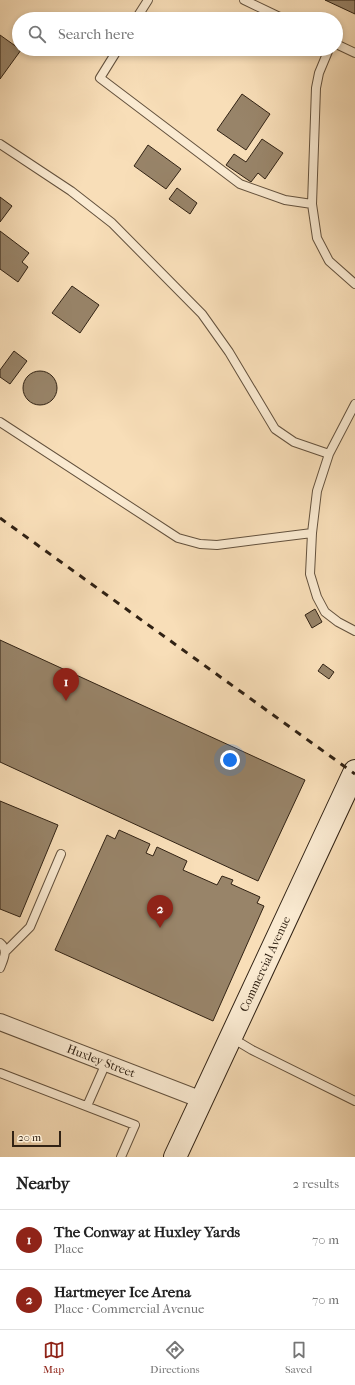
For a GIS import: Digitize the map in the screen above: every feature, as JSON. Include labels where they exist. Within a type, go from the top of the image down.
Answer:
[{"type":"street","name":"Commercial Avenue","points":[[175,1157],[355,771]]},
{"type":"street","name":"Huxley Street","points":[[0,1022],[202,1100]]},
{"type":"lane","points":[[140,12],[148,0]]},
{"type":"lane","points":[[244,0],[269,12]]},
{"type":"lane","points":[[343,47],[355,53]]},
{"type":"lane","points":[[114,56],[100,78],[240,184],[285,200],[312,204]]},
{"type":"lane","points":[[326,56],[319,73],[316,88],[312,204],[317,238],[329,261],[355,284]]},
{"type":"lane","points":[[0,144],[71,191],[112,223],[202,314],[229,352],[275,429],[294,442],[330,454]]},
{"type":"lane","points":[[355,404],[330,454],[317,491],[312,533],[310,574],[317,597],[325,612],[338,622],[355,631]]},
{"type":"lane","points":[[0,422],[178,538],[200,544],[217,545],[312,533]]},
{"type":"lane","points":[[5,952],[30,927],[61,854]]},
{"type":"lane","points":[[0,943],[3,945],[5,952],[0,968]]},
{"type":"lane","points":[[231,1037],[257,1053],[355,1101]]},
{"type":"lane","points":[[87,1106],[106,1063]]},
{"type":"lane","points":[[0,1073],[135,1125],[122,1157]]},
{"type":"building","points":[[325,0],[355,0],[355,14]]},
{"type":"building","points":[[0,35],[12,44],[12,56],[17,56],[0,79]]},
{"type":"building","points":[[242,94],[270,114],[246,150],[217,130]]},
{"type":"building","points":[[262,139],[283,153],[265,179],[258,173],[251,182],[226,165],[234,154],[246,162]]},
{"type":"building","points":[[148,145],[181,169],[166,189],[134,166]]},
{"type":"building","points":[[177,188],[197,203],[190,214],[169,199]]},
{"type":"building","points":[[0,197],[12,206],[0,222]]},
{"type":"building","points":[[0,231],[29,253],[22,262],[28,267],[18,282],[0,269]]},
{"type":"building","points":[[72,286],[99,305],[80,333],[52,313]]},
{"type":"building","points":[[14,351],[27,361],[10,384],[0,377],[0,370]]},
{"type":"building","points":[[37,371],[43,371],[47,372],[54,378],[57,388],[56,395],[50,402],[43,405],[37,405],[33,404],[26,398],[23,391],[23,385],[24,381],[30,374]]},
{"type":"building","points":[[315,609],[322,622],[312,628],[305,615]]},
{"type":"building","points":[[0,640],[305,780],[258,881],[0,762]]},
{"type":"building","points":[[323,664],[334,672],[329,679],[318,671]]},
{"type":"building","points":[[0,801],[58,825],[20,917],[0,909]]},
{"type":"building","points":[[119,830],[150,844],[146,853],[153,856],[157,847],[187,861],[183,870],[217,885],[222,876],[233,880],[231,884],[260,897],[257,903],[264,906],[213,1021],[55,950],[107,835],[115,839]]},
{"type":"railway","points":[[0,518],[355,774]]},
{"type":"place","name":"The Conway at Huxley Yards","points":[[66,701]]},
{"type":"place","name":"Hartmeyer Ice Arena","points":[[160,928]]}]
